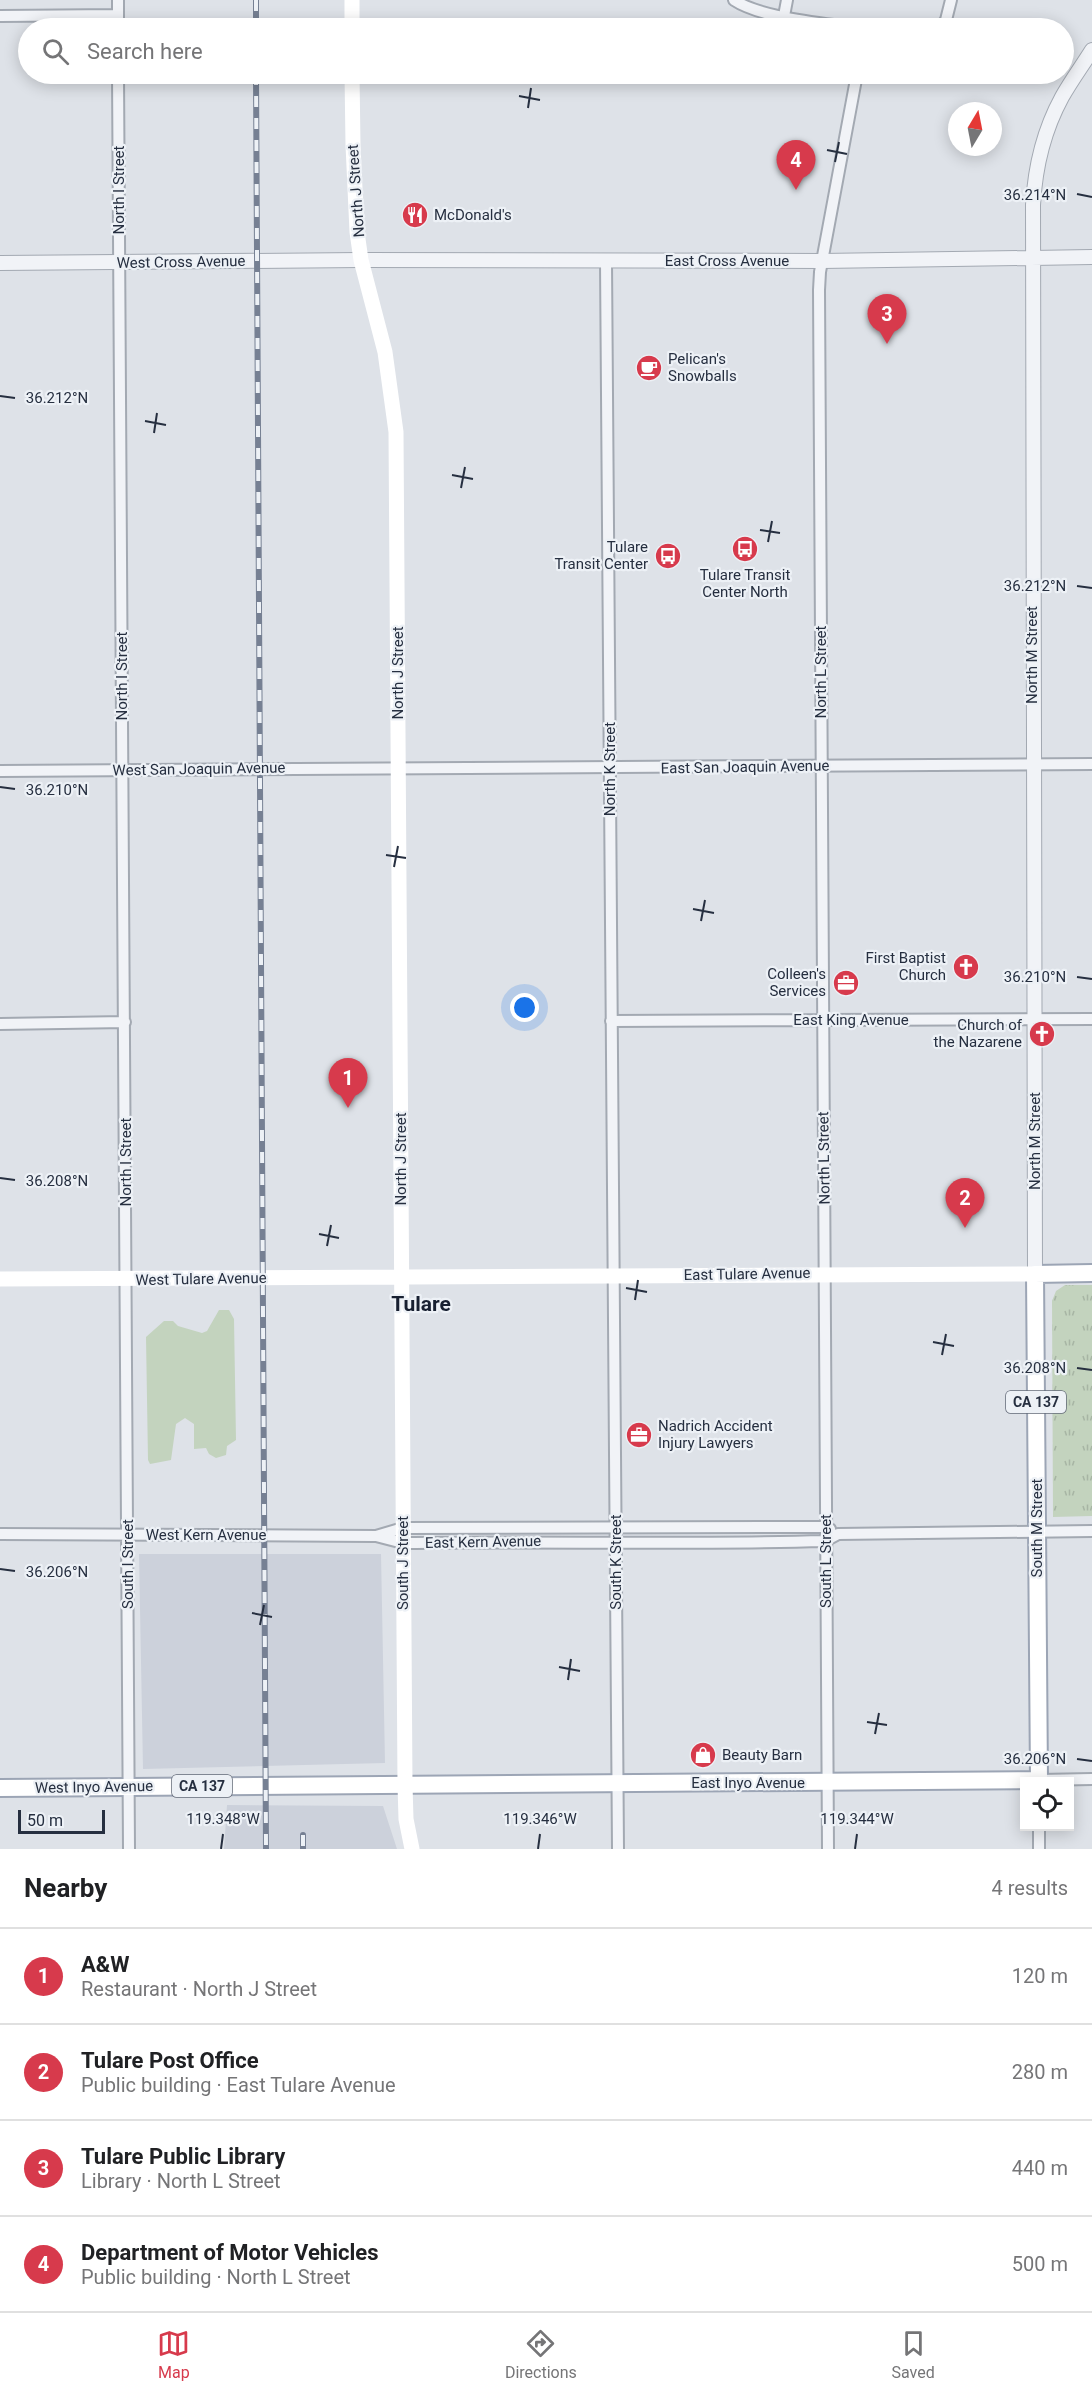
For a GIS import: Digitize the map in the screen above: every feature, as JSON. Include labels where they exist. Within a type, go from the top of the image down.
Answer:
[{"type":"main road","points":[[352,0],[352,18]]},
{"type":"main road","name":"North J Street","points":[[352,84],[355,203],[361,260],[385,352],[396,432],[401,1277]]},
{"type":"main road","name":"East Tulare Avenue","points":[[401,1277],[1092,1273]]},
{"type":"main road","name":"South M Street","points":[[1035,1274],[1039,1777]]},
{"type":"main road","name":"West Tulare Avenue","points":[[0,1279],[401,1277]]},
{"type":"main road","name":"South J Street","points":[[401,1277],[405,1785],[406,1819],[412,1849]]},
{"type":"main road","name":"East Inyo Avenue","points":[[405,1785],[1020,1781]]},
{"type":"main road","name":"West Inyo Avenue","points":[[0,1788],[405,1785]]},
{"type":"street","points":[[0,15],[118,15],[118,0]]},
{"type":"street","points":[[734,0],[757,9],[796,18]]},
{"type":"street","points":[[784,16],[787,0]]},
{"type":"street","points":[[946,18],[951,0]]},
{"type":"street","name":"North M Street","points":[[1074,79],[1092,50]]},
{"type":"street","name":"North I Street","points":[[118,84],[127,1279]]},
{"type":"street","name":"North L Street","points":[[825,1274],[819,290],[822,261],[855,84]]},
{"type":"street","name":"North M Street","points":[[1035,1274],[1032,257],[1034,193],[1042,148],[1058,104],[1071,84]]},
{"type":"street","name":"East Cross Avenue","points":[[361,260],[606,262],[1092,257]]},
{"type":"street","name":"West Cross Avenue","points":[[0,263],[361,260]]},
{"type":"street","name":"North K Street","points":[[606,262],[615,1276]]},
{"type":"street","name":"East San Joaquin Avenue","points":[[399,769],[1092,764]]},
{"type":"street","name":"West San Joaquin Avenue","points":[[0,771],[399,769]]},
{"type":"street","name":"East King Avenue","points":[[611,1021],[1092,1018]]},
{"type":"street","points":[[0,1024],[125,1022]]},
{"type":"street","name":"South L Street","points":[[825,1274],[828,1849]]},
{"type":"street","name":"South K Street","points":[[615,1276],[618,1849]]},
{"type":"street","name":"South I Street","points":[[127,1279],[129,1849]]},
{"type":"street","name":"East Kern Avenue","points":[[403,1536],[615,1527],[825,1527],[838,1534]]},
{"type":"street","name":"East Kern Avenue","points":[[376,1536],[615,1542],[825,1541],[838,1534],[1092,1531]]},
{"type":"street","name":"West Kern Avenue","points":[[0,1534],[376,1536]]},
{"type":"street","name":"East Inyo Avenue","points":[[1074,1780],[1092,1779]]},
{"type":"street","points":[[1039,1831],[1039,1849]]},
{"type":"shaded area","points":[[139,1554],[381,1554],[385,1763],[143,1769]]},
{"type":"shaded area","points":[[227,1805],[383,1806],[397,1849],[224,1849]]},
{"type":"green space","points":[[1065,1285],[1092,1285],[1092,1516],[1053,1517],[1052,1301],[1056,1291]]},
{"type":"green space","points":[[219,1310],[229,1310],[234,1319],[236,1440],[227,1446],[226,1455],[216,1458],[209,1454],[206,1448],[194,1449],[194,1424],[185,1418],[176,1424],[171,1460],[150,1464],[148,1460],[146,1337],[164,1321],[173,1321],[178,1326],[202,1333],[207,1331]]},
{"type":"railway","points":[[256,0],[256,18]]},
{"type":"railway","points":[[256,84],[266,1849]]},
{"type":"railway","points":[[303,1835],[303,1849]]},
{"type":"place","name":"Department of Motor Vehicles","points":[[796,190]]},
{"type":"place","name":"McDonald's","points":[[415,215]]},
{"type":"place","name":"Tulare Public Library","points":[[887,344]]},
{"type":"place","name":"Pelican's Snowballs","points":[[649,368]]},
{"type":"place","name":"Tulare Transit Center North","points":[[745,549]]},
{"type":"place","name":"Tulare Transit Center","points":[[668,556]]},
{"type":"place","name":"First Baptist Church","points":[[966,967]]},
{"type":"place","name":"Colleen's Services","points":[[846,983]]},
{"type":"place","name":"Church of the Nazarene","points":[[1042,1034]]},
{"type":"place","name":"A&W","points":[[348,1108]]},
{"type":"place","name":"Tulare Post Office","points":[[965,1228]]},
{"type":"place","name":"Nadrich Accident Injury Lawyers","points":[[639,1435]]},
{"type":"place","name":"Beauty Barn","points":[[703,1755]]},
{"type":"district","name":"Tulare","points":[[421,1304]]}]
